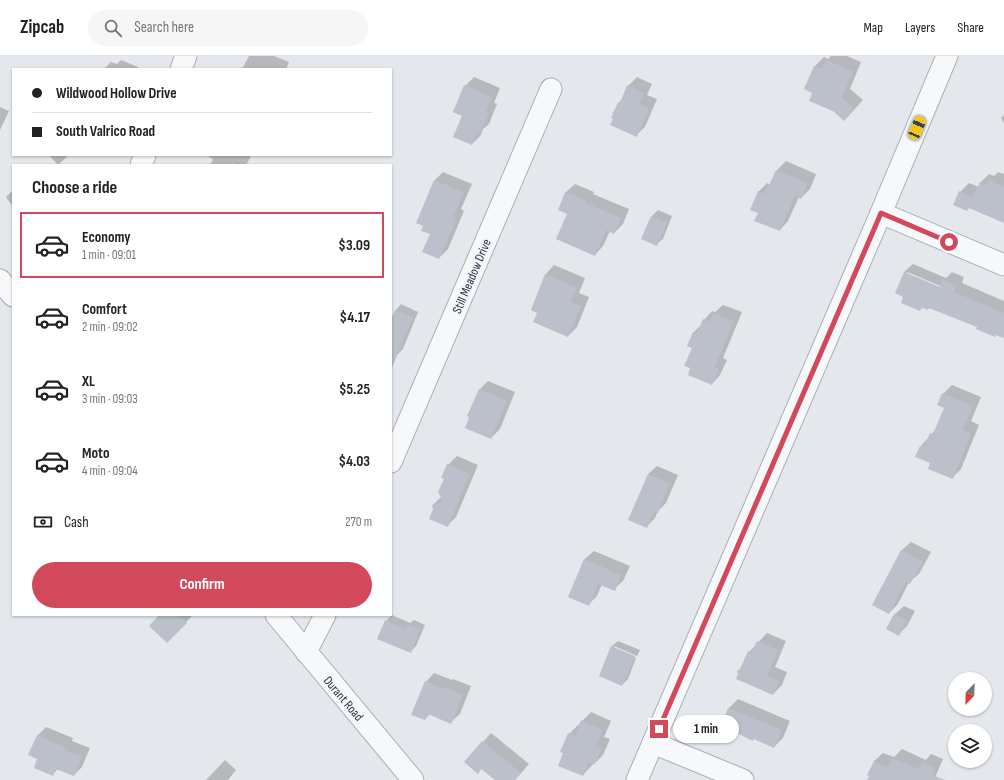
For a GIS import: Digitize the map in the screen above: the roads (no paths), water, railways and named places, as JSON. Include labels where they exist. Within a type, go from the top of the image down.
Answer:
[{"type":"street","points":[[181,68],[186,56]]},
{"type":"street","points":[[637,780],[947,56]]},
{"type":"street","name":"Still Meadow Drive","points":[[392,460],[551,90]]},
{"type":"street","points":[[881,213],[1004,265]]},
{"type":"street","points":[[0,280],[12,295]]},
{"type":"street","name":"Durant Road","points":[[277,616],[413,780]]},
{"type":"street","points":[[306,652],[324,616]]},
{"type":"street","points":[[653,743],[743,780]]}]
